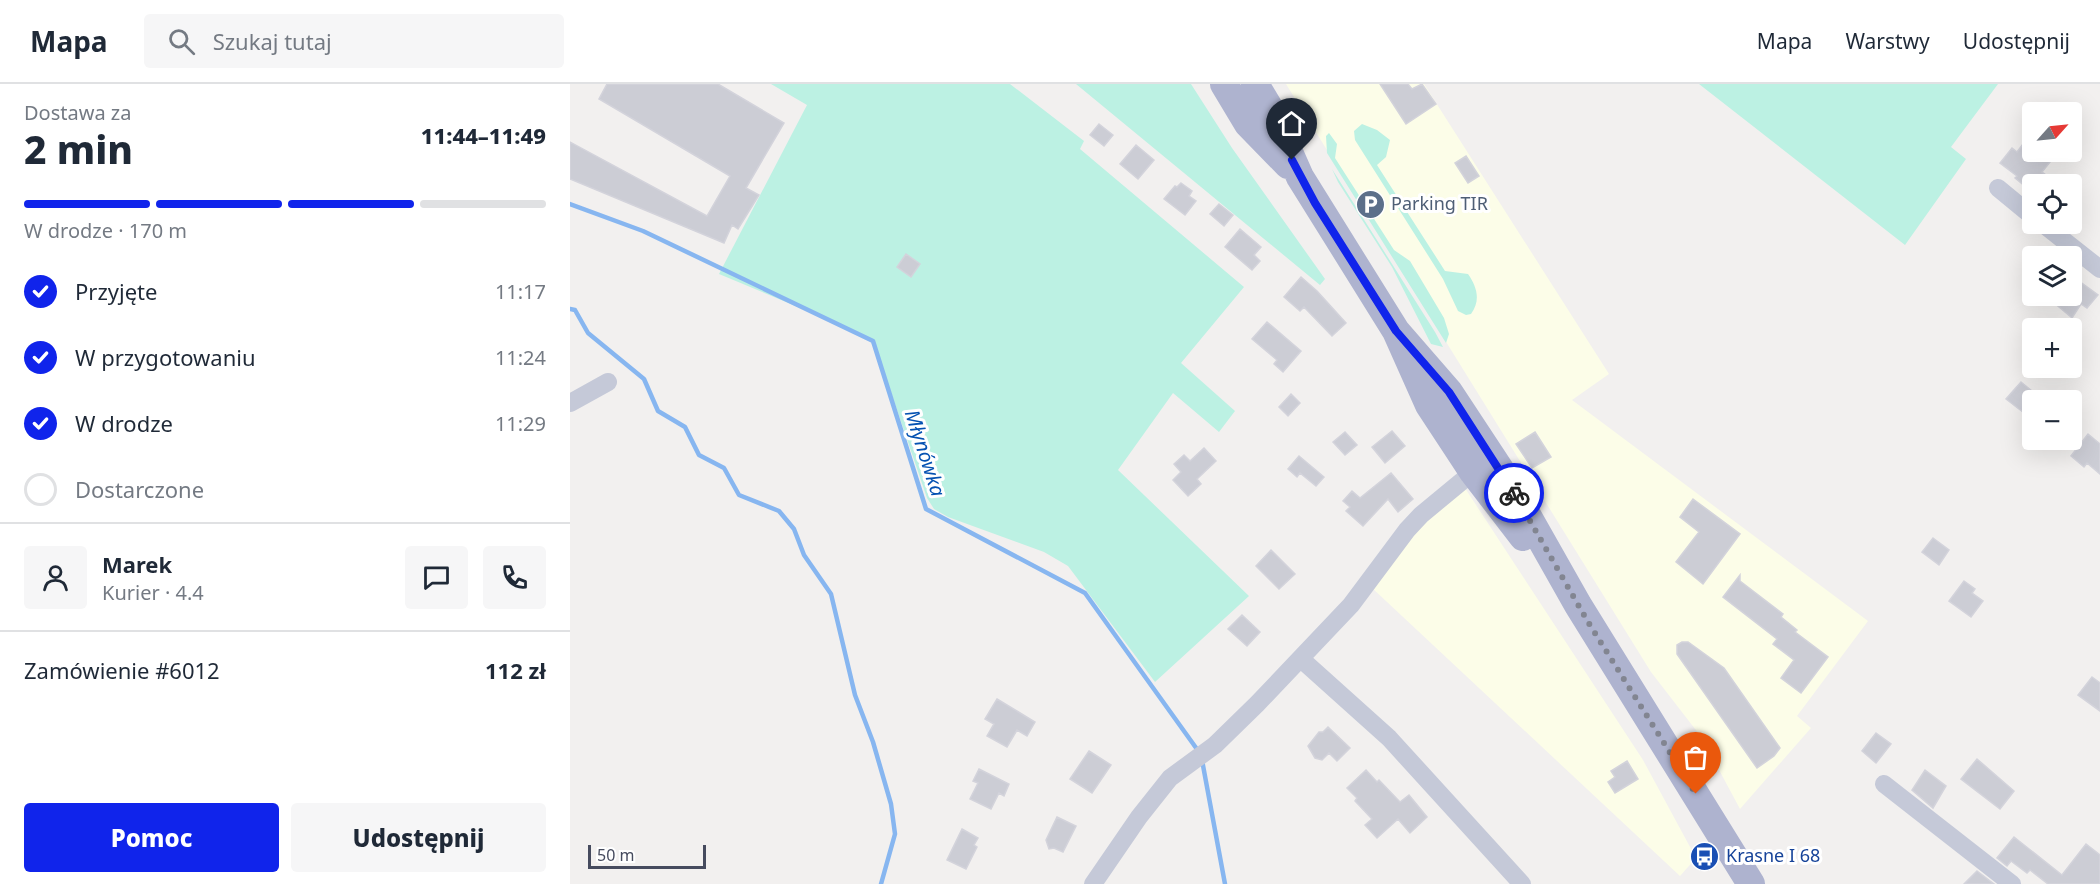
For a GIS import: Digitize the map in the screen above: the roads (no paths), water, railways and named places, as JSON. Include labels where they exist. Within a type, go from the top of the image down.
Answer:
[{"type":"main road","points":[[1224,84],[1248,124],[1300,177]]},
{"type":"main road","points":[[1255,84],[1270,109],[1300,177],[1396,331],[1429,405],[1473,472],[1578,605]]},
{"type":"main road","points":[[1396,331],[1449,392],[1509,483],[1578,605],[1751,884]]},
{"type":"street","points":[[1998,188],[2022,208]]},
{"type":"street","points":[[2056,234],[2100,268]]},
{"type":"street","points":[[570,403],[608,382]]},
{"type":"street","points":[[1093,884],[1156,794],[1170,778],[1215,745],[1301,659],[1351,605],[1407,530],[1421,515],[1473,472]]},
{"type":"street","points":[[1301,659],[1389,738],[1522,884]]},
{"type":"street","points":[[1884,784],[2012,884]]},
{"type":"waterway","name":"Młynówka","points":[[570,204],[643,231],[873,341],[926,509],[1085,593],[1199,752]]},
{"type":"waterway","points":[[570,309],[575,310],[588,333],[644,379],[658,411],[685,427],[699,455],[724,468],[739,495],[779,511],[794,529],[804,555],[831,594],[855,695],[873,742],[891,804],[895,834],[881,884]]},
{"type":"waterway","name":"Młynówka","points":[[1202,760],[1225,884]]},
{"type":"place","name":"Parking TIR","points":[[1370,204]]},
{"type":"place","name":"Krasne I 68","points":[[1705,856]]}]
